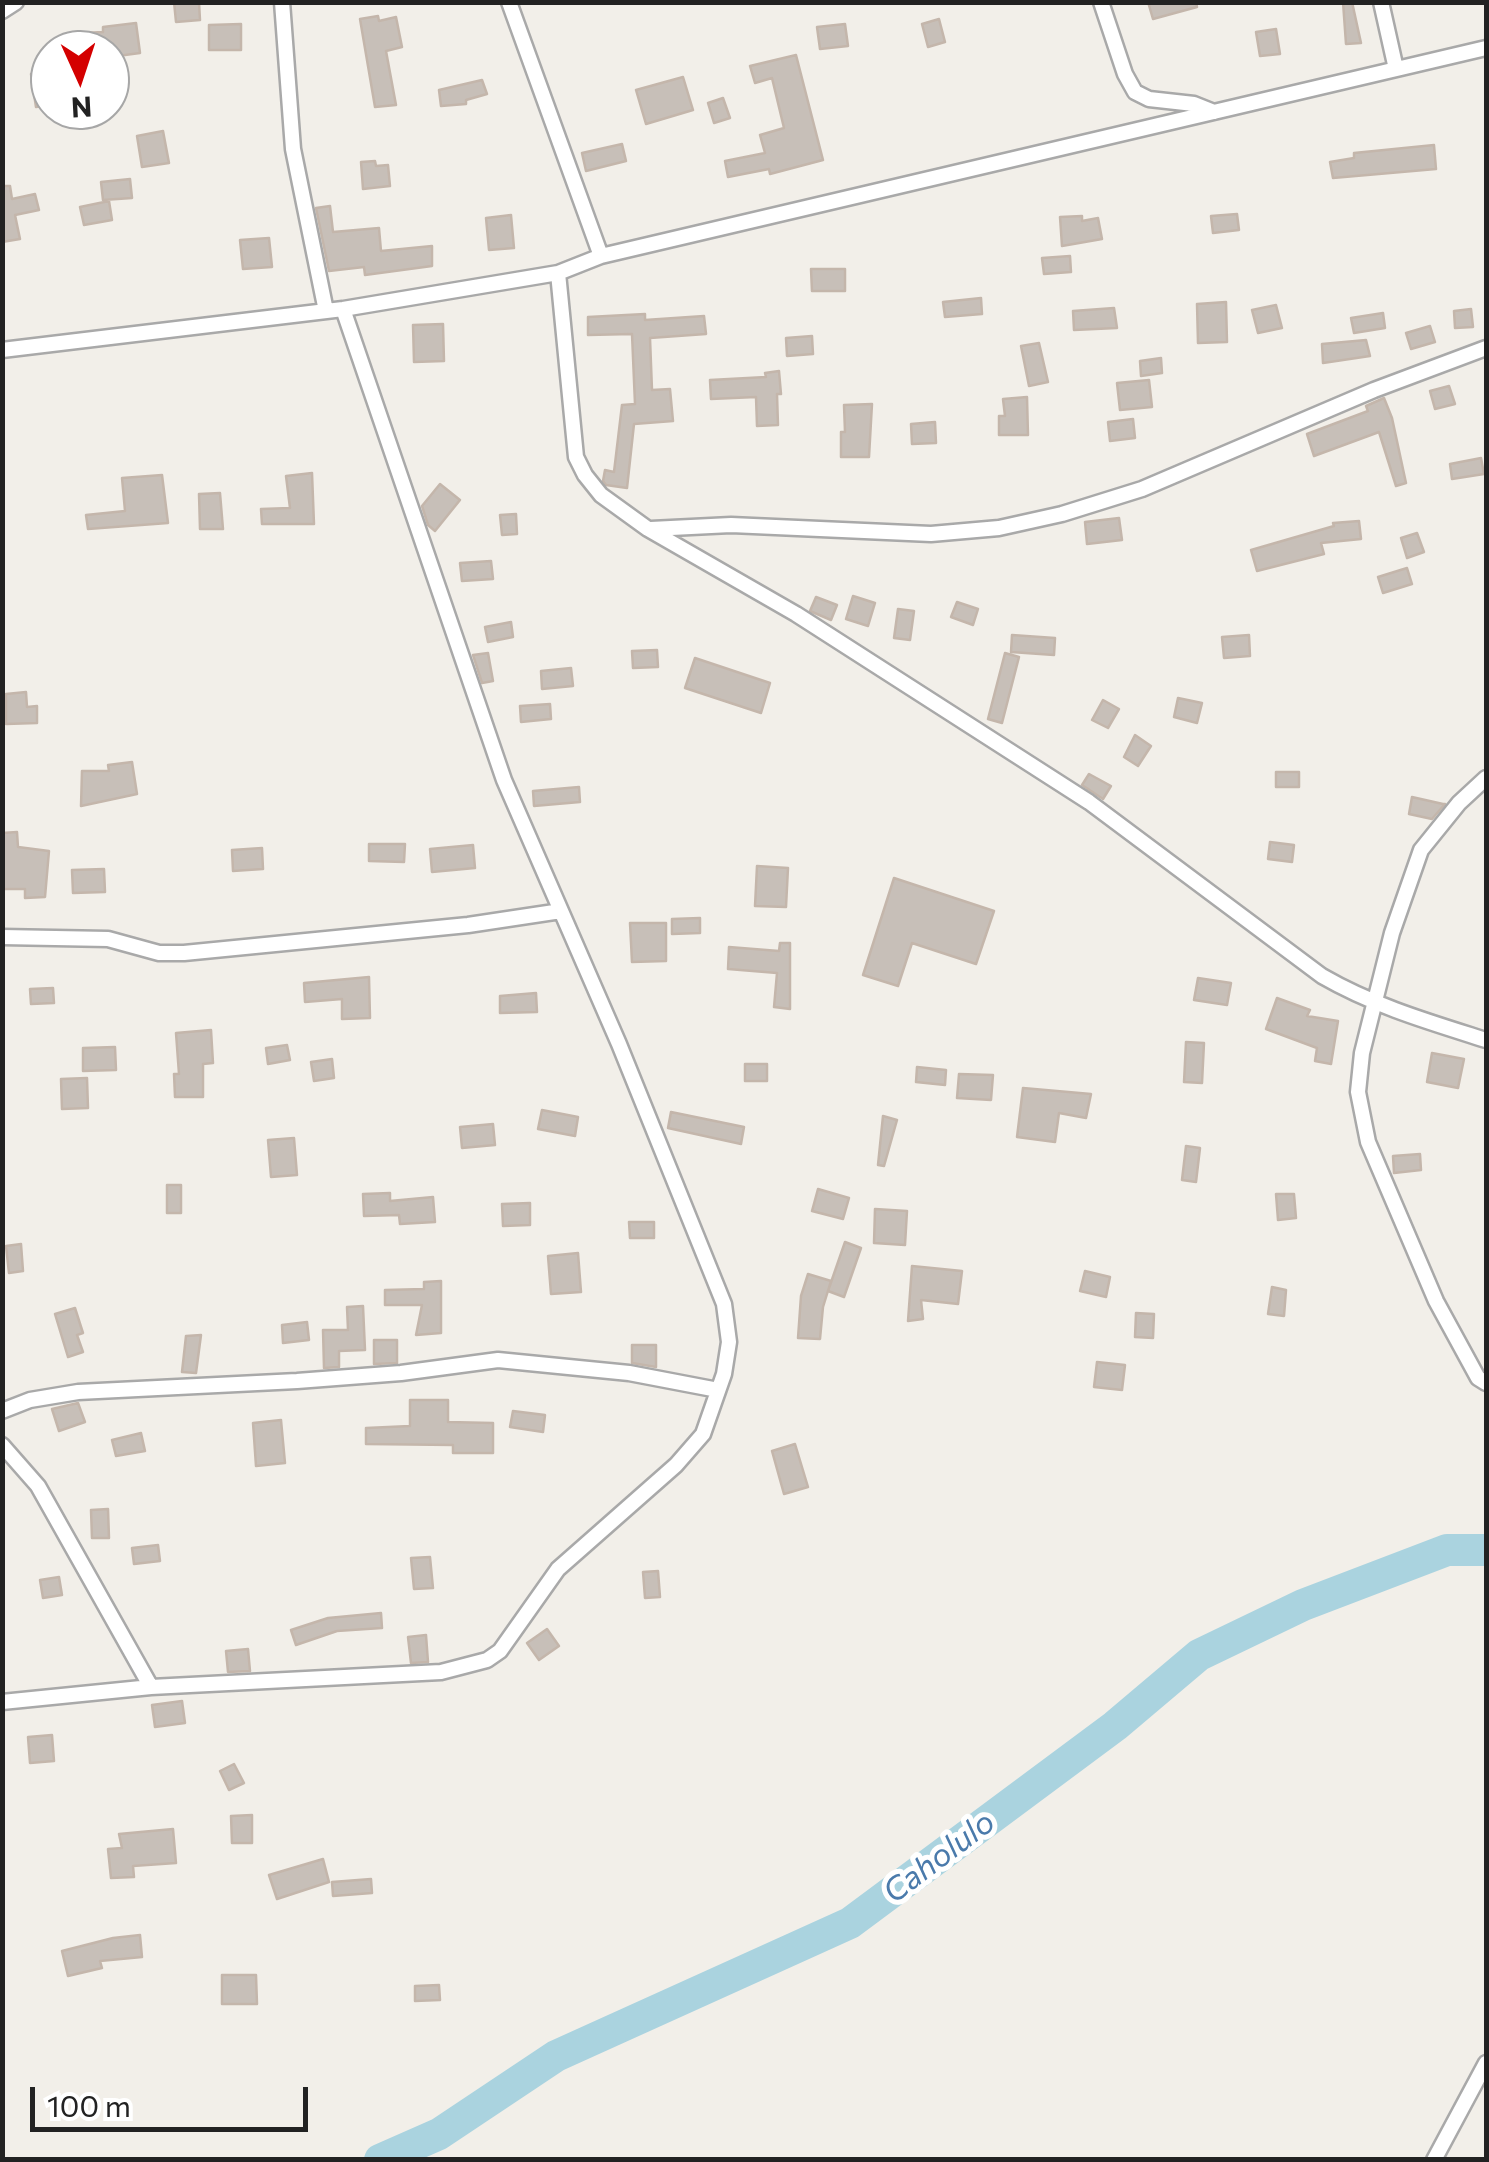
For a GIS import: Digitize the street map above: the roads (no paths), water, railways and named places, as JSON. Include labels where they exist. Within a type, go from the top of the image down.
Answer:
[{"type":"street","points":[[2,11],[16,2]]},
{"type":"street","points":[[282,2],[293,149],[326,311]]},
{"type":"street","points":[[509,2],[601,256]]},
{"type":"street","points":[[1101,2],[1124,74],[1135,92],[1150,100],[1194,104],[1215,112]]},
{"type":"street","points":[[1381,2],[1396,69]]},
{"type":"street","points":[[2,350],[342,309],[558,272],[601,256],[1486,48]]},
{"type":"street","points":[[558,272],[576,457],[601,495],[648,529],[796,614],[1089,802],[1322,976],[1376,1004],[1486,1040]]},
{"type":"street","points":[[2,1702],[151,1687],[442,1672],[486,1660],[500,1651],[558,1568],[676,1465],[703,1434],[730,1342],[724,1304],[504,780],[342,309]]},
{"type":"street","points":[[648,529],[731,525],[931,534],[999,528],[1062,514],[1142,489],[1374,390],[1486,348]]},
{"type":"street","points":[[1486,778],[1458,803],[1421,850],[1392,933],[1362,1054],[1358,1092],[1368,1142],[1436,1301],[1478,1378],[1486,1383]]},
{"type":"street","points":[[2,937],[108,939],[160,953],[184,953],[468,925],[561,911]]},
{"type":"street","points":[[2,1411],[30,1400],[78,1392],[401,1373],[498,1360],[657,1377],[718,1390]]},
{"type":"street","points":[[2,1445],[38,1486],[151,1687]]},
{"type":"street","points":[[1434,2160],[1486,2063]]},
{"type":"waterway","name":"Caholulo","points":[[380,2160],[439,2134],[556,2056],[850,1923],[1115,1726],[1199,1655],[1303,1605],[1447,1550],[1486,1550]]}]
